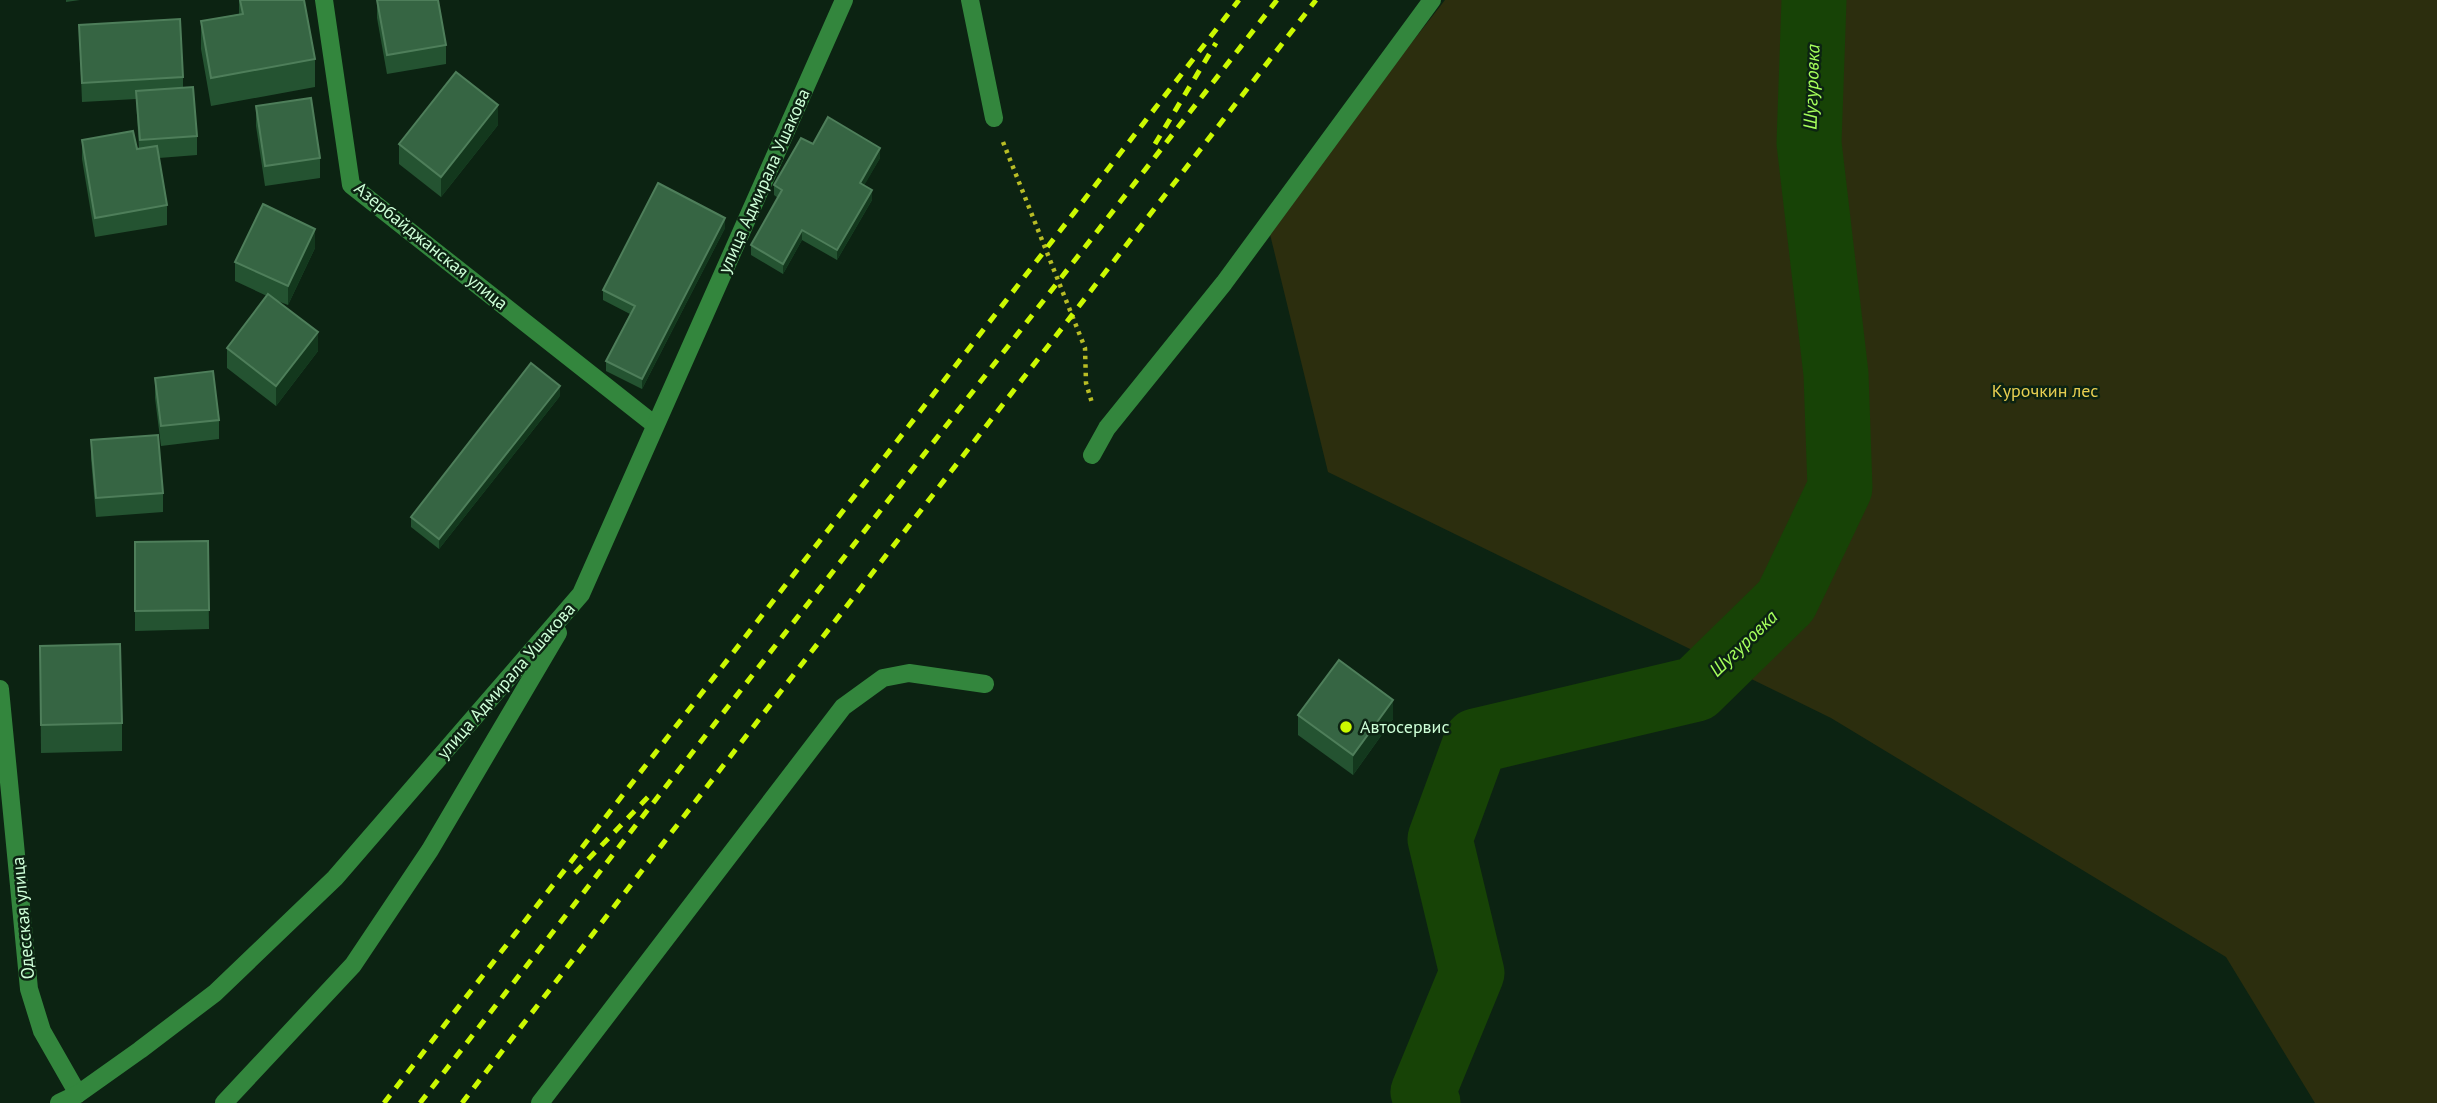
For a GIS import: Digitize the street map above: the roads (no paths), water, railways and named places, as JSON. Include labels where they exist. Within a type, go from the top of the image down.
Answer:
[{"type":"street","name":"Азербайджанская улица","points":[[324,0],[351,185],[655,425]]},
{"type":"street","name":"улица Адмирала Ушакова","points":[[60,1103],[78,1094],[215,993],[335,877],[581,594],[844,0]]},
{"type":"street","points":[[970,0],[994,118]]},
{"type":"street","points":[[1092,454],[1107,428],[1224,283],[1432,0]]},
{"type":"street","points":[[224,1103],[353,965],[430,850],[581,594]]},
{"type":"street","points":[[540,1103],[843,707],[883,678],[909,673],[985,684]]},
{"type":"street","name":"Одесская улица","points":[[0,689],[29,989],[42,1031],[78,1094]]},
{"type":"waterway","name":"Шугуровка","points":[[1428,1103],[1423,1092],[1472,973],[1440,839],[1476,741],[1696,689],[1786,601],[1840,488],[1836,374],[1809,143],[1814,0]]},
{"type":"railway","points":[[384,1103],[1239,0]]},
{"type":"railway","points":[[420,1103],[1277,0]]},
{"type":"railway","points":[[462,1103],[1316,0]]},
{"type":"railway","points":[[1155,144],[1216,43]]},
{"type":"railway","points":[[575,873],[650,795]]},
{"type":"place","name":"Автосервис","points":[[1346,727]]},
{"type":"park label","name":"Курочкин лес","points":[[2045,391]]}]
